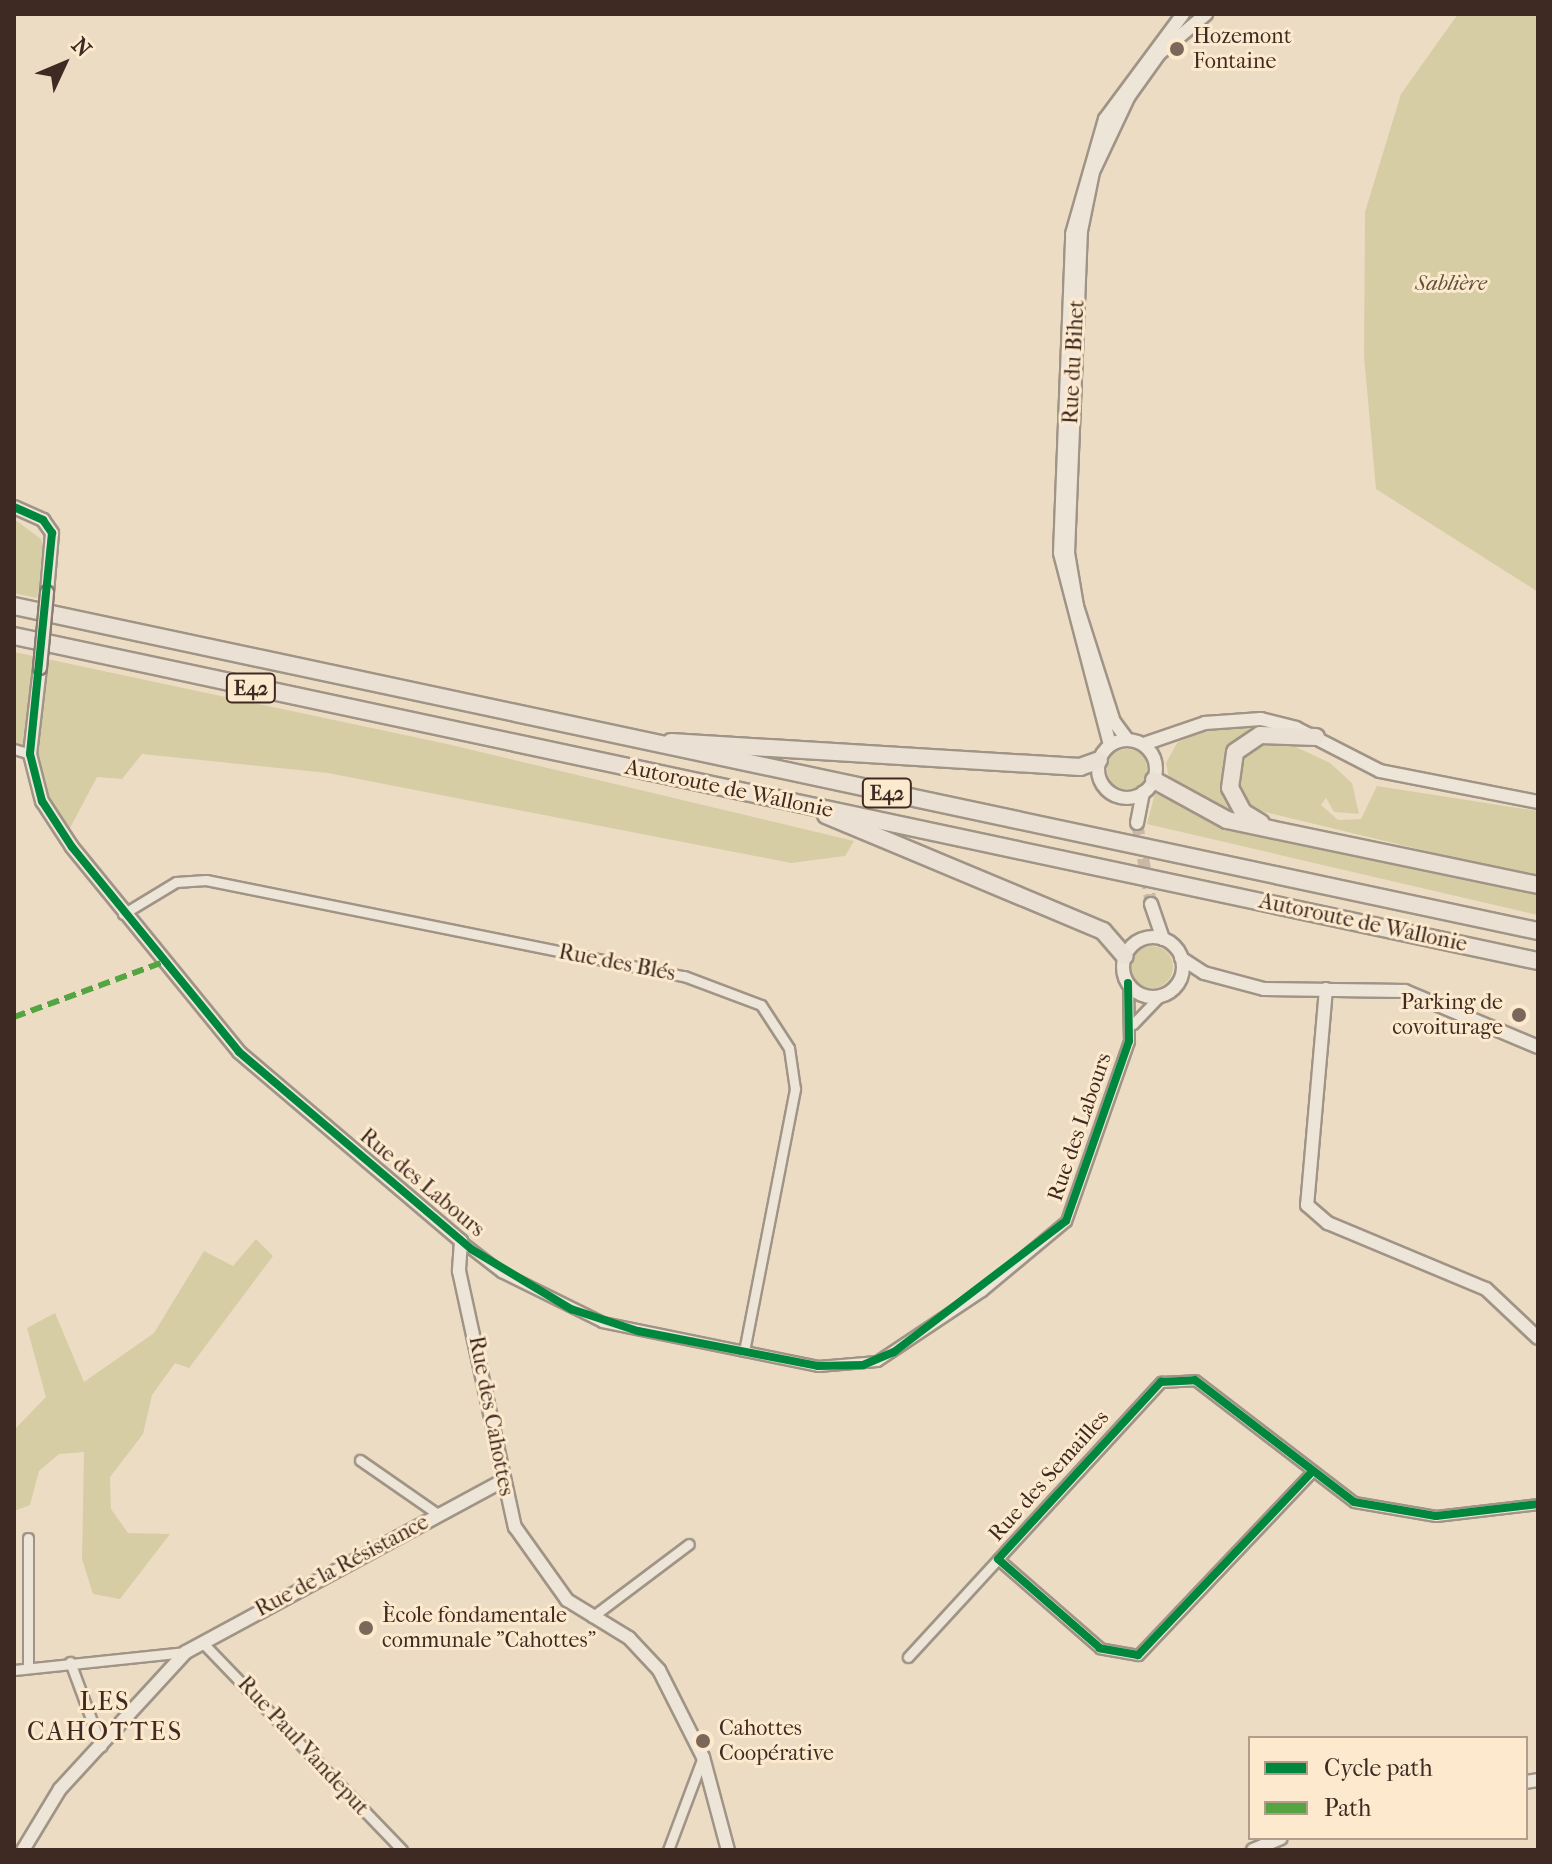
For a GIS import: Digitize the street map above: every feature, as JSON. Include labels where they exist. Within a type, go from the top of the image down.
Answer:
[{"type":"highway","name":"Autoroute de Wallonie","points":[[14,606],[1538,931]]},
{"type":"highway","name":"Autoroute de Wallonie","points":[[14,636],[1538,961]]},
{"type":"highway","points":[[1280,832],[1243,812],[1230,788],[1230,763],[1252,737],[1316,737]]},
{"type":"highway","points":[[656,744],[701,739],[1080,767],[1099,760]]},
{"type":"highway","points":[[1156,773],[1195,808],[1280,832],[1538,885]]},
{"type":"highway","points":[[810,806],[1103,931],[1125,956]]},
{"type":"street","name":"Rue du Bihet","points":[[1110,745],[1060,553],[1072,234],[1105,119],[1183,14]]},
{"type":"street","name":"Rue du Bihet","points":[[1127,739],[1114,722],[1077,606],[1068,553],[1081,231],[1093,172],[1129,96],[1170,43],[1206,14]]},
{"type":"street","name":"Rue des Labours","points":[[14,507],[43,520],[52,533],[30,754],[42,801],[123,914],[239,1052],[501,1272],[602,1322],[818,1366],[877,1361],[1052,1237],[1079,1193],[1133,1024],[1128,983]]},
{"type":"street","points":[[1173,738],[1143,793],[1137,823],[1125,798],[1106,789],[1099,760],[1110,745],[1127,739],[1144,744],[1173,738],[1205,723],[1241,718],[1278,721],[1380,771],[1538,802]]},
{"type":"street","points":[[1144,744],[1156,773]]},
{"type":"street","points":[[14,749],[30,754]]},
{"type":"street","points":[[1125,798],[1143,793]]},
{"type":"street","name":"Rue des Blés","points":[[123,914],[176,882],[206,880],[684,976],[761,1005],[789,1048],[795,1089],[744,1351]]},
{"type":"street","points":[[1204,973],[1161,995],[1143,995],[1128,983],[1125,956],[1145,938],[1152,910],[1163,939],[1181,958],[1204,973],[1264,989],[1405,991],[1538,1047]]},
{"type":"street","points":[[1145,938],[1163,939]]},
{"type":"street","points":[[1176,985],[1181,958]]},
{"type":"street","points":[[1326,989],[1307,1205],[1328,1223],[1486,1289],[1538,1338]]},
{"type":"street","name":"Rue des Labours","points":[[1133,1024],[1161,995]]},
{"type":"street","name":"Rue des Cahottes","points":[[461,1241],[459,1271],[500,1482],[525,1547],[547,1580],[592,1617],[629,1638],[659,1670],[703,1757],[728,1850]]},
{"type":"street","name":"Rue des Semailles","points":[[908,1657],[1161,1382],[1195,1380],[1310,1474],[1354,1502],[1396,1514],[1538,1504]]},
{"type":"street","points":[[360,1460],[439,1515]]},
{"type":"street","name":"Rue des Semailles","points":[[998,1559],[1100,1648],[1138,1655],[1310,1474]]},
{"type":"street","name":"Rue de la Résistance","points":[[23,1850],[60,1789],[186,1652],[500,1482]]},
{"type":"street","points":[[28,1538],[28,1668]]},
{"type":"street","points":[[592,1617],[687,1543]]},
{"type":"street","name":"Rue Paul Vandeput","points":[[203,1643],[402,1850]]},
{"type":"street","points":[[14,1670],[186,1652]]},
{"type":"street","points":[[70,1662],[101,1746]]},
{"type":"street","points":[[668,1850],[703,1757]]},
{"type":"street","points":[[1253,1850],[1276,1840]]},
{"type":"green space","name":"Sablière","points":[[1458,14],[1538,14],[1538,592],[1376,489],[1364,356],[1365,212],[1401,94]]},
{"type":"green space","points":[[14,519],[41,539],[46,552],[37,598],[14,593]]},
{"type":"green space","points":[[14,652],[447,744],[854,841],[845,856],[791,863],[328,773],[142,754],[122,779],[97,777],[61,845],[37,808],[21,745],[14,743]]},
{"type":"green space","points":[[1237,725],[1262,729],[1228,754],[1223,778],[1236,814],[1169,779],[1166,763],[1177,743],[1195,734]]},
{"type":"green space","points":[[1281,740],[1330,763],[1352,783],[1359,814],[1334,812],[1326,798],[1321,805],[1338,820],[1361,819],[1377,786],[1538,811],[1538,878],[1248,808],[1235,785],[1236,762],[1252,743]]},
{"type":"green space","points":[[1127,749],[1141,755],[1147,769],[1141,783],[1127,789],[1113,783],[1107,769],[1113,755]]},
{"type":"green space","points":[[1155,793],[1237,827],[1538,890],[1538,915],[1147,824]]},
{"type":"green space","points":[[1152,946],[1167,952],[1173,967],[1167,982],[1152,988],[1137,982],[1131,967],[1137,952]]},
{"type":"green space","points":[[256,1239],[273,1256],[189,1368],[175,1363],[152,1395],[143,1434],[110,1477],[111,1509],[128,1533],[170,1534],[120,1599],[93,1594],[82,1559],[84,1452],[59,1454],[39,1471],[30,1505],[14,1511],[14,1430],[46,1397],[27,1328],[55,1313],[84,1382],[154,1333],[204,1251],[233,1266]]},
{"type":"tunnel","points":[[1137,823],[1151,904]]},
{"type":"marked path","points":[[14,1017],[161,963]]},
{"type":"cycle path","points":[[14,507],[43,520],[52,533],[30,754],[42,801],[72,847],[239,1052],[471,1249],[571,1309],[638,1331],[818,1366],[863,1365],[894,1352],[1066,1221],[1129,1041],[1128,983]]},
{"type":"cycle path","points":[[1310,1474],[1138,1655],[1100,1648],[998,1559],[1161,1382],[1195,1380],[1354,1502],[1436,1516],[1538,1504]]},
{"type":"place","name":"Hozemont Fontaine","points":[[1177,49]]},
{"type":"place","name":"Parking de covoiturage","points":[[1519,1015]]},
{"type":"place","name":"Ècole fondamentale communale \"Cahottes\"","points":[[366,1628]]},
{"type":"place","name":"Cahottes Coopérative","points":[[703,1741]]},
{"type":"district","name":"LES CAHOTTES","points":[[105,1717]]}]
